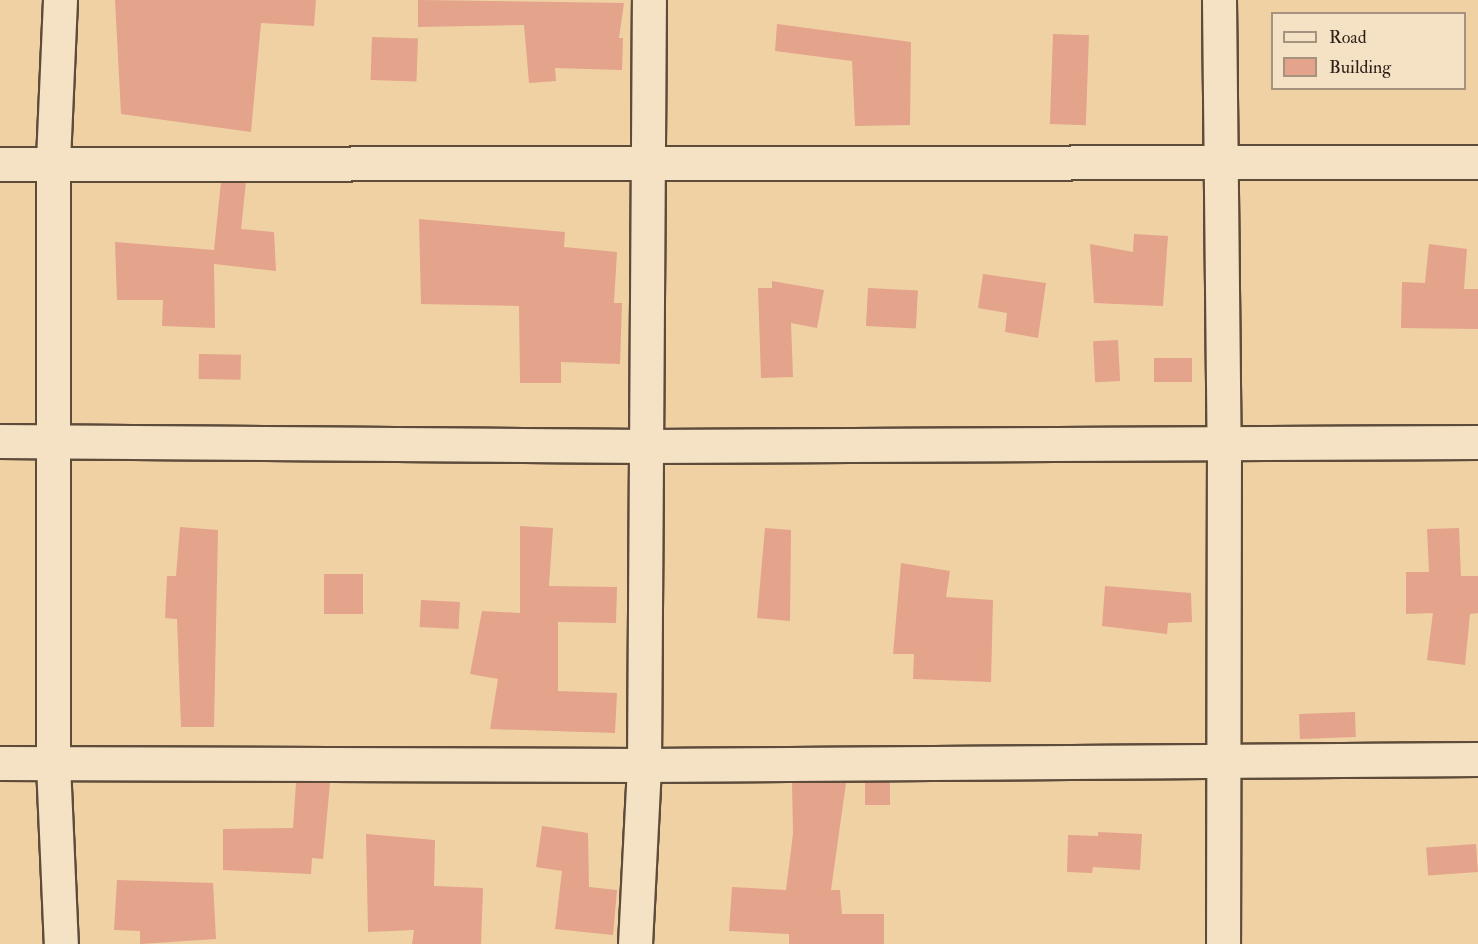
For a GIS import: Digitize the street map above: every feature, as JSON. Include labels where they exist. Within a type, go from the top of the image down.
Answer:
[{"type":"street","points":[[60,0],[53,164],[56,440],[54,764],[61,944]]},
{"type":"street","points":[[635,944],[644,765],[649,0]]},
{"type":"street","points":[[1219,0],[1224,444],[1223,944]]},
{"type":"street","points":[[0,164],[647,166],[1222,161],[1478,162]]},
{"type":"street","points":[[0,441],[647,446],[1478,442]]},
{"type":"street","points":[[0,763],[644,765],[1225,759],[1478,759]]},
{"type":"building","points":[[115,0],[316,0],[314,26],[261,23],[251,132],[121,114]]},
{"type":"building","points":[[418,0],[624,3],[619,38],[623,38],[622,70],[555,68],[556,81],[529,83],[524,25],[418,27]]},
{"type":"building","points":[[777,24],[911,42],[910,125],[855,126],[852,61],[775,51]]},
{"type":"building","points":[[1053,34],[1089,35],[1086,125],[1050,124]]},
{"type":"building","points":[[372,37],[418,39],[416,82],[370,80]]},
{"type":"building","points":[[221,182],[246,182],[241,229],[274,232],[276,271],[214,264],[215,328],[162,326],[163,300],[117,300],[115,242],[214,250]]},
{"type":"building","points":[[419,219],[565,232],[564,247],[617,252],[614,303],[622,303],[620,364],[561,362],[561,383],[520,383],[519,306],[421,304]]},
{"type":"building","points":[[1134,234],[1168,236],[1163,306],[1094,303],[1090,244],[1133,252]]},
{"type":"building","points":[[1429,244],[1467,249],[1464,289],[1478,289],[1478,329],[1401,328],[1402,282],[1425,283]]},
{"type":"building","points":[[983,274],[1046,283],[1038,338],[1005,332],[1007,313],[978,308]]},
{"type":"building","points":[[772,281],[824,290],[817,328],[791,323],[793,377],[761,378],[758,288],[772,288]]},
{"type":"building","points":[[868,288],[918,291],[916,329],[866,326]]},
{"type":"building","points":[[1118,340],[1120,381],[1095,382],[1093,341]]},
{"type":"building","points":[[199,354],[241,355],[241,380],[199,379]]},
{"type":"building","points":[[1154,358],[1192,358],[1192,382],[1154,382]]},
{"type":"building","points":[[520,526],[553,528],[549,586],[617,587],[616,623],[558,622],[558,691],[617,693],[615,733],[490,729],[498,679],[470,674],[482,611],[520,613]]},
{"type":"building","points":[[180,527],[218,530],[214,727],[181,727],[177,619],[165,618],[167,576],[176,576]]},
{"type":"building","points":[[765,528],[791,530],[790,621],[757,618]]},
{"type":"building","points":[[1459,528],[1461,576],[1478,576],[1478,613],[1470,614],[1465,665],[1427,660],[1433,613],[1406,614],[1406,572],[1429,572],[1427,529]]},
{"type":"building","points":[[901,563],[950,571],[946,597],[993,600],[991,682],[913,679],[914,654],[893,654]]},
{"type":"building","points":[[324,574],[363,574],[363,614],[324,614]]},
{"type":"building","points":[[1105,586],[1191,593],[1192,622],[1168,623],[1167,634],[1102,626]]},
{"type":"building","points":[[421,600],[460,602],[459,629],[420,627]]},
{"type":"building","points":[[1355,712],[1356,737],[1300,739],[1299,714]]},
{"type":"building","points":[[865,782],[890,782],[890,805],[865,805]]},
{"type":"building","points":[[296,783],[330,783],[323,859],[312,858],[311,874],[223,870],[223,829],[293,828]]},
{"type":"building","points":[[792,783],[846,783],[831,890],[840,890],[842,914],[884,914],[884,944],[789,944],[789,934],[729,931],[732,887],[786,890],[793,834]]},
{"type":"building","points":[[542,826],[588,833],[589,887],[617,890],[613,935],[555,929],[562,871],[536,867]]},
{"type":"building","points":[[1098,832],[1142,834],[1140,870],[1093,867],[1092,873],[1067,872],[1068,835],[1098,836]]},
{"type":"building","points":[[366,834],[435,840],[434,886],[483,888],[481,944],[412,944],[414,930],[368,932]]},
{"type":"building","points":[[1476,844],[1478,872],[1428,875],[1426,847]]},
{"type":"building","points":[[117,880],[213,883],[216,939],[140,944],[140,931],[114,930]]}]
